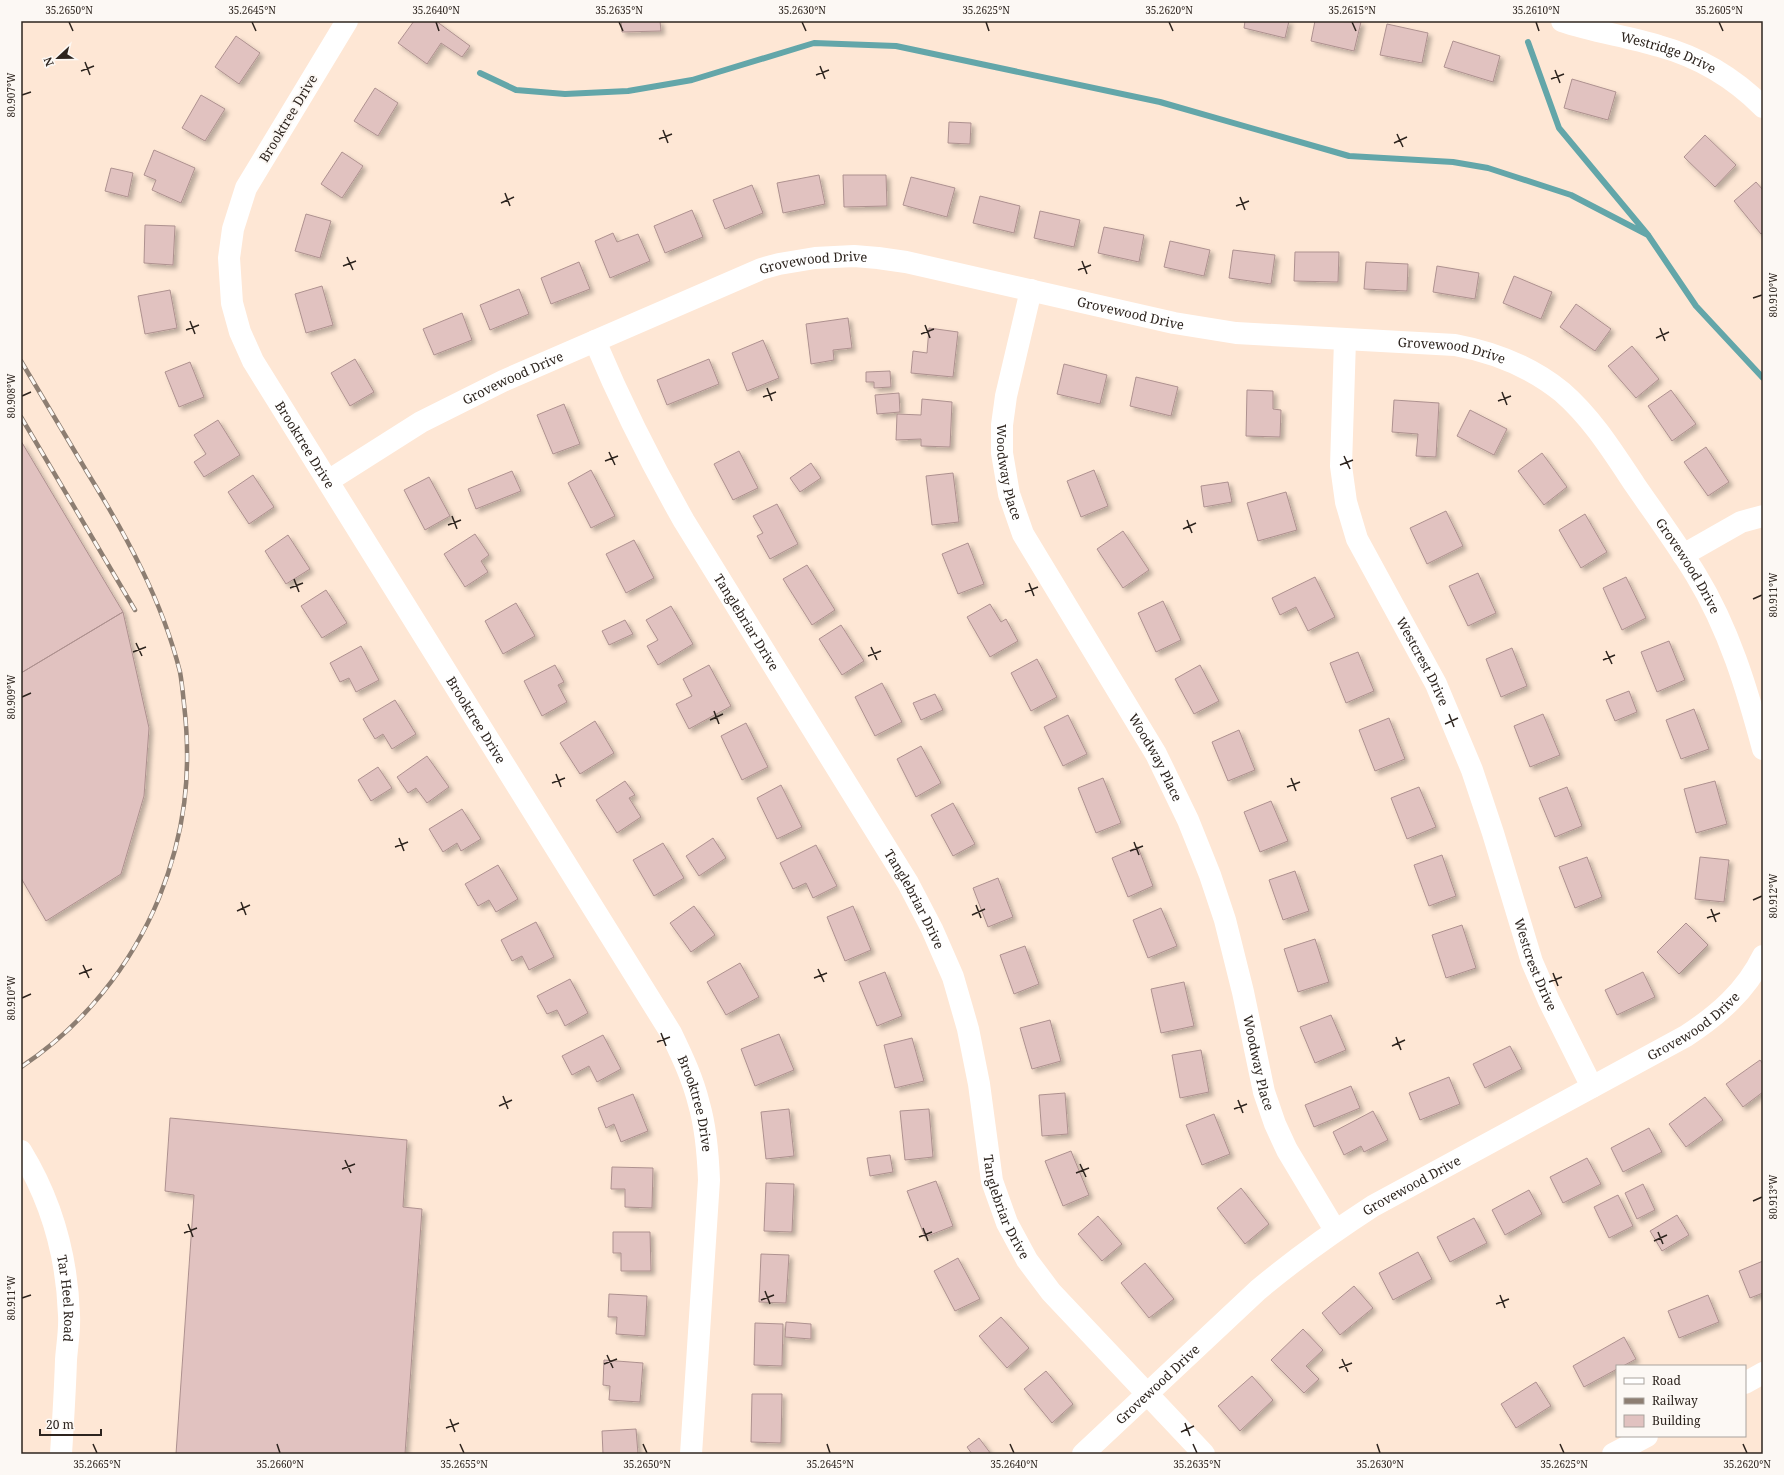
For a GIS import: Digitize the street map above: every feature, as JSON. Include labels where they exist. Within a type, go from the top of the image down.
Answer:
[{"type":"street","name":"Brooktree Drive","points":[[347,21],[246,188],[233,229],[229,258],[232,303],[240,332],[253,361],[671,1033],[688,1068],[700,1105],[708,1150],[709,1180],[691,1454]]},
{"type":"street","name":"Westridge Drive","points":[[1562,21],[1600,33],[1658,45],[1704,63],[1734,82],[1763,107]]},
{"type":"street","name":"Grovewood Drive","points":[[328,480],[422,422],[503,381],[761,269],[779,264],[815,258],[854,256],[906,262],[1174,323],[1236,333],[1455,345],[1502,357],[1540,376],[1562,392],[1584,414],[1607,444],[1696,575],[1720,621],[1746,688],[1763,749]]},
{"type":"street","name":"Woodway Place","points":[[1031,290],[1006,396],[1002,425],[1002,453],[1009,494],[1023,534],[1156,754],[1188,820],[1210,875],[1225,920],[1243,992],[1264,1092],[1275,1124],[1287,1150],[1335,1230]]},
{"type":"street","name":"Westcrest Drive","points":[[1345,340],[1341,466],[1346,502],[1357,539],[1436,684],[1472,770],[1494,833],[1532,962],[1549,1001],[1592,1087]]},
{"type":"street","name":"Tanglebriar Drive","points":[[595,341],[619,398],[655,471],[688,528],[908,883],[932,929],[953,977],[968,1029],[979,1084],[992,1181],[1007,1223],[1027,1260],[1051,1292],[1204,1454]]},
{"type":"street","points":[[1683,555],[1741,522],[1763,516]]},
{"type":"street","name":"Grovewood Drive","points":[[1083,1454],[1258,1290],[1288,1264],[1335,1230],[1373,1206],[1686,1036],[1704,1024],[1730,1003],[1755,973],[1763,956]]},
{"type":"street","name":"Tar Heel Road","points":[[21,1151],[49,1209],[66,1272],[69,1316],[61,1454]]},
{"type":"street","points":[[1746,1382],[1763,1373]]},
{"type":"street","points":[[1613,1454],[1644,1437]]},
{"type":"building","points":[[414,21],[436,21],[470,46],[462,57],[441,43],[427,64],[398,43]]},
{"type":"building","points":[[621,21],[660,21],[661,31],[622,32]]},
{"type":"building","points":[[1245,21],[1289,21],[1285,38],[1244,28]]},
{"type":"building","points":[[1315,21],[1361,22],[1354,51],[1311,41]]},
{"type":"building","points":[[1387,24],[1428,33],[1422,63],[1380,55]]},
{"type":"building","points":[[236,36],[260,53],[239,84],[215,67]]},
{"type":"building","points":[[1453,41],[1500,56],[1493,82],[1444,67]]},
{"type":"building","points":[[1572,79],[1616,92],[1608,120],[1564,108]]},
{"type":"building","points":[[375,88],[398,103],[378,136],[354,121]]},
{"type":"building","points":[[201,95],[225,109],[205,141],[182,128]]},
{"type":"building","points":[[949,122],[971,123],[970,144],[948,143]]},
{"type":"building","points":[[1705,135],[1736,165],[1715,187],[1684,157]]},
{"type":"building","points":[[154,150],[195,168],[181,203],[152,190],[156,180],[144,175]]},
{"type":"building","points":[[342,152],[363,166],[342,198],[321,184]]},
{"type":"building","points":[[111,168],[133,173],[128,197],[105,191]]},
{"type":"building","points":[[819,175],[825,204],[783,213],[777,183]]},
{"type":"building","points":[[843,175],[886,175],[887,206],[844,207]]},
{"type":"building","points":[[911,177],[955,188],[947,217],[903,205]]},
{"type":"building","points":[[1756,182],[1763,190],[1763,232],[1761,234],[1734,201]]},
{"type":"building","points":[[752,185],[763,213],[725,229],[713,200]]},
{"type":"building","points":[[980,196],[1020,206],[1014,233],[973,223]]},
{"type":"building","points":[[692,210],[703,237],[665,253],[654,226]]},
{"type":"building","points":[[1040,211],[1080,220],[1074,247],[1034,238]]},
{"type":"building","points":[[306,214],[331,221],[320,258],[295,251]]},
{"type":"building","points":[[145,225],[175,226],[173,265],[144,263]]},
{"type":"building","points":[[1104,227],[1144,235],[1139,262],[1098,253]]},
{"type":"building","points":[[613,233],[617,242],[638,234],[650,261],[610,278],[595,241]]},
{"type":"building","points":[[1170,241],[1210,250],[1204,276],[1164,267]]},
{"type":"building","points":[[1233,250],[1275,255],[1271,284],[1229,278]]},
{"type":"building","points":[[1295,252],[1339,252],[1338,282],[1294,281]]},
{"type":"building","points":[[579,262],[590,289],[551,304],[541,278]]},
{"type":"building","points":[[1366,262],[1408,264],[1407,291],[1364,289]]},
{"type":"building","points":[[1437,266],[1479,273],[1475,299],[1433,292]]},
{"type":"building","points":[[1514,276],[1552,292],[1541,319],[1503,303]]},
{"type":"building","points":[[322,286],[333,325],[306,333],[295,294]]},
{"type":"building","points":[[519,289],[529,314],[490,330],[480,305]]},
{"type":"building","points":[[170,290],[177,328],[145,334],[138,296]]},
{"type":"building","points":[[1576,304],[1611,329],[1595,351],[1560,327]]},
{"type":"building","points":[[462,313],[472,340],[434,355],[423,329]]},
{"type":"building","points":[[848,318],[852,348],[833,350],[834,360],[811,364],[806,324]]},
{"type":"building","points":[[929,328],[958,332],[953,377],[911,373],[913,351],[927,353]]},
{"type":"building","points":[[763,340],[779,378],[747,391],[732,353]]},
{"type":"building","points":[[1632,346],[1659,379],[1636,398],[1608,366]]},
{"type":"building","points":[[355,359],[374,392],[350,406],[331,373]]},
{"type":"building","points":[[709,359],[719,384],[667,405],[657,380]]},
{"type":"building","points":[[190,362],[204,397],[179,407],[165,372]]},
{"type":"building","points":[[1064,364],[1107,375],[1100,404],[1057,394]]},
{"type":"building","points":[[890,371],[891,387],[874,388],[874,382],[866,382],[866,372]]},
{"type":"building","points":[[1136,377],[1178,387],[1171,416],[1130,406]]},
{"type":"building","points":[[1247,390],[1273,391],[1273,409],[1281,410],[1280,437],[1246,436]]},
{"type":"building","points":[[1671,390],[1696,424],[1672,441],[1648,406]]},
{"type":"building","points":[[899,393],[900,412],[877,414],[875,395]]},
{"type":"building","points":[[922,399],[952,402],[950,447],[921,446],[921,439],[896,440],[897,414],[921,415]]},
{"type":"building","points":[[1394,400],[1439,403],[1436,457],[1416,456],[1418,434],[1392,432]]},
{"type":"building","points":[[564,404],[580,444],[553,454],[537,415]]},
{"type":"building","points":[[1470,410],[1507,429],[1494,455],[1457,436]]},
{"type":"building","points":[[218,420],[240,455],[204,477],[194,462],[206,454],[194,435]]},
{"type":"building","points":[[21,441],[123,612],[21,673]]},
{"type":"building","points":[[1706,447],[1729,482],[1708,496],[1684,462]]},
{"type":"building","points":[[739,451],[758,488],[733,500],[714,464]]},
{"type":"building","points":[[1542,453],[1567,487],[1544,505],[1518,471]]},
{"type":"building","points":[[811,463],[821,478],[800,492],[790,478]]},
{"type":"building","points":[[591,470],[615,516],[591,528],[568,483]]},
{"type":"building","points":[[1094,470],[1108,506],[1081,517],[1067,481]]},
{"type":"building","points":[[512,471],[521,491],[476,509],[468,489]]},
{"type":"building","points":[[953,473],[959,522],[932,525],[926,476]]},
{"type":"building","points":[[253,475],[274,507],[249,524],[228,492]]},
{"type":"building","points":[[429,477],[450,516],[425,530],[404,490]]},
{"type":"building","points":[[1228,482],[1232,502],[1204,507],[1201,486]]},
{"type":"building","points":[[1286,492],[1297,530],[1258,541],[1247,503]]},
{"type":"building","points":[[777,504],[798,544],[770,559],[757,536],[763,533],[753,516]]},
{"type":"building","points":[[1446,511],[1463,546],[1427,564],[1410,528]]},
{"type":"building","points":[[1585,514],[1607,552],[1581,568],[1559,530]]},
{"type":"building","points":[[1123,531],[1149,570],[1123,588],[1097,549]]},
{"type":"building","points":[[475,534],[489,555],[481,561],[488,572],[465,587],[444,554]]},
{"type":"building","points":[[288,535],[310,569],[286,584],[265,551]]},
{"type":"building","points":[[634,540],[654,578],[626,593],[606,554]]},
{"type":"building","points":[[968,543],[984,584],[958,594],[942,554]]},
{"type":"building","points":[[807,565],[835,610],[812,625],[783,579]]},
{"type":"building","points":[[1478,573],[1496,613],[1468,626],[1449,586]]},
{"type":"building","points":[[1315,577],[1335,617],[1308,631],[1296,607],[1280,615],[1272,598]]},
{"type":"building","points":[[1626,577],[1646,618],[1622,630],[1603,588]]},
{"type":"building","points":[[326,590],[347,623],[322,638],[301,606]]},
{"type":"building","points":[[1163,601],[1181,640],[1156,652],[1138,613]]},
{"type":"building","points":[[516,603],[535,636],[503,654],[485,621]]},
{"type":"building","points":[[990,604],[1001,622],[1006,619],[1018,641],[990,657],[967,617]]},
{"type":"building","points":[[671,606],[693,644],[658,665],[647,646],[658,640],[646,620]]},
{"type":"building","points":[[123,612],[149,728],[144,796],[121,874],[46,921],[21,878],[21,673]]},
{"type":"building","points":[[625,620],[633,634],[609,645],[602,631]]},
{"type":"building","points":[[841,625],[864,661],[842,675],[819,639]]},
{"type":"building","points":[[1669,641],[1685,680],[1657,692],[1641,652]]},
{"type":"building","points":[[361,646],[379,680],[356,692],[349,678],[340,682],[330,663]]},
{"type":"building","points":[[1512,648],[1527,686],[1501,697],[1486,659]]},
{"type":"building","points":[[1358,652],[1374,691],[1346,703],[1330,663]]},
{"type":"building","points":[[1037,659],[1057,697],[1031,711],[1011,673]]},
{"type":"building","points":[[555,665],[564,682],[558,685],[567,702],[542,716],[524,681]]},
{"type":"building","points":[[709,665],[731,706],[689,729],[676,704],[692,696],[683,679]]},
{"type":"building","points":[[1200,665],[1219,701],[1194,714],[1175,679]]},
{"type":"building","points":[[882,683],[902,722],[875,736],[855,697]]},
{"type":"building","points":[[1629,691],[1637,712],[1615,721],[1606,700]]},
{"type":"building","points":[[935,694],[943,710],[921,720],[913,703]]},
{"type":"building","points":[[395,700],[416,734],[392,749],[383,734],[375,739],[363,719]]},
{"type":"building","points":[[1694,709],[1709,749],[1681,759],[1666,720]]},
{"type":"building","points":[[1543,714],[1560,755],[1530,767],[1514,726]]},
{"type":"building","points":[[1068,715],[1087,754],[1063,766],[1044,727]]},
{"type":"building","points":[[1389,718],[1405,759],[1375,771],[1359,730]]},
{"type":"building","points":[[595,721],[614,753],[580,774],[560,743]]},
{"type":"building","points":[[746,723],[768,767],[742,780],[721,736]]},
{"type":"building","points":[[1239,730],[1255,770],[1228,781],[1212,742]]},
{"type":"building","points":[[921,746],[941,783],[916,797],[897,759]]},
{"type":"building","points":[[427,756],[449,787],[427,803],[416,788],[408,793],[397,777]]},
{"type":"building","points":[[378,767],[392,788],[371,801],[358,780]]},
{"type":"building","points":[[1103,778],[1121,823],[1096,833],[1078,788]]},
{"type":"building","points":[[625,781],[635,795],[629,798],[641,817],[617,833],[596,800]]},
{"type":"building","points":[[1715,781],[1727,824],[1696,833],[1684,789]]},
{"type":"building","points":[[781,785],[802,827],[777,839],[757,798]]},
{"type":"building","points":[[1419,787],[1436,827],[1407,839],[1391,798]]},
{"type":"building","points":[[1567,787],[1582,826],[1555,837],[1539,798]]},
{"type":"building","points":[[1271,801],[1288,841],[1260,852],[1244,812]]},
{"type":"building","points":[[953,803],[975,844],[953,856],[931,815]]},
{"type":"building","points":[[462,809],[481,839],[461,851],[457,843],[443,852],[429,829]]},
{"type":"building","points":[[713,838],[726,858],[699,876],[686,856]]},
{"type":"building","points":[[663,843],[684,878],[654,896],[633,860]]},
{"type":"building","points":[[816,845],[837,886],[813,898],[806,883],[793,889],[780,863]]},
{"type":"building","points":[[1138,847],[1153,886],[1128,897],[1112,858]]},
{"type":"building","points":[[1442,855],[1456,896],[1429,906],[1414,865]]},
{"type":"building","points":[[1587,857],[1602,897],[1575,908],[1559,867]]},
{"type":"building","points":[[1700,857],[1729,860],[1724,902],[1695,899]]},
{"type":"building","points":[[498,865],[518,899],[496,912],[489,900],[478,906],[465,884]]},
{"type":"building","points":[[1295,871],[1309,911],[1283,920],[1269,880]]},
{"type":"building","points":[[998,878],[1013,917],[988,927],[973,888]]},
{"type":"building","points":[[694,906],[715,935],[691,952],[670,923]]},
{"type":"building","points":[[853,906],[871,950],[845,961],[827,917]]},
{"type":"building","points":[[1161,908],[1177,946],[1148,958],[1133,920]]},
{"type":"building","points":[[536,922],[554,957],[529,970],[522,956],[512,961],[501,940]]},
{"type":"building","points":[[1686,923],[1708,945],[1679,974],[1657,952]]},
{"type":"building","points":[[1462,925],[1476,968],[1446,978],[1432,935]]},
{"type":"building","points":[[1315,939],[1329,982],[1298,992],[1284,949]]},
{"type":"building","points":[[1025,946],[1039,984],[1014,994],[1000,955]]},
{"type":"building","points":[[740,963],[759,997],[726,1015],[707,982]]},
{"type":"building","points":[[885,972],[902,1016],[877,1026],[859,982]]},
{"type":"building","points":[[1643,972],[1655,997],[1617,1015],[1605,990]]},
{"type":"building","points":[[570,979],[588,1013],[565,1026],[557,1010],[547,1014],[537,996]]},
{"type":"building","points":[[1184,982],[1194,1026],[1161,1033],[1151,989]]},
{"type":"building","points":[[1331,1015],[1346,1050],[1315,1063],[1300,1027]]},
{"type":"building","points":[[1050,1020],[1061,1061],[1032,1069],[1020,1028]]},
{"type":"building","points":[[779,1034],[794,1070],[755,1086],[741,1049]]},
{"type":"building","points":[[603,1035],[621,1069],[597,1082],[589,1066],[572,1075],[562,1056]]},
{"type":"building","points":[[912,1038],[924,1081],[895,1088],[884,1045]]},
{"type":"building","points":[[1510,1046],[1522,1069],[1485,1088],[1473,1064]]},
{"type":"building","points":[[1201,1050],[1209,1092],[1180,1098],[1172,1055]]},
{"type":"building","points":[[1760,1060],[1763,1064],[1763,1092],[1743,1107],[1726,1084]]},
{"type":"building","points":[[1449,1077],[1460,1104],[1420,1120],[1409,1093]]},
{"type":"building","points":[[1351,1086],[1360,1108],[1314,1127],[1305,1105]]},
{"type":"building","points":[[1065,1093],[1068,1134],[1042,1136],[1039,1095]]},
{"type":"building","points":[[633,1094],[648,1131],[621,1142],[614,1124],[606,1128],[598,1108]]},
{"type":"building","points":[[1705,1097],[1723,1120],[1686,1147],[1669,1124]]},
{"type":"building","points":[[789,1109],[794,1156],[766,1159],[761,1112]]},
{"type":"building","points":[[929,1109],[933,1157],[905,1160],[900,1111]]},
{"type":"building","points":[[1373,1111],[1388,1140],[1364,1152],[1361,1146],[1344,1155],[1333,1132]]},
{"type":"building","points":[[1214,1114],[1230,1154],[1202,1165],[1186,1125]]},
{"type":"building","points":[[170,1118],[407,1140],[403,1207],[422,1209],[405,1454],[176,1454],[194,1195],[165,1191]]},
{"type":"building","points":[[1649,1128],[1662,1152],[1623,1172],[1611,1148]]},
{"type":"building","points":[[1071,1151],[1089,1195],[1063,1206],[1045,1161]]},
{"type":"building","points":[[890,1155],[893,1172],[870,1176],[867,1158]]},
{"type":"building","points":[[1587,1158],[1601,1184],[1563,1203],[1550,1177]]},
{"type":"building","points":[[612,1167],[653,1168],[652,1208],[625,1207],[625,1189],[611,1189]]},
{"type":"building","points":[[936,1181],[953,1226],[925,1237],[907,1191]]},
{"type":"building","points":[[766,1183],[794,1184],[792,1232],[764,1231]]},
{"type":"building","points":[[1643,1184],[1655,1210],[1637,1219],[1625,1193]]},
{"type":"building","points":[[1241,1188],[1269,1224],[1245,1244],[1217,1208]]},
{"type":"building","points":[[1529,1190],[1542,1214],[1505,1235],[1492,1210]]},
{"type":"building","points":[[1618,1195],[1633,1226],[1609,1238],[1594,1207]]},
{"type":"building","points":[[1677,1215],[1689,1235],[1662,1251],[1650,1231]]},
{"type":"building","points":[[1098,1216],[1122,1244],[1102,1261],[1078,1234]]},
{"type":"building","points":[[1474,1218],[1487,1243],[1450,1262],[1437,1237]]},
{"type":"building","points":[[613,1232],[650,1232],[651,1271],[621,1271],[621,1253],[613,1253]]},
{"type":"building","points":[[1418,1252],[1432,1279],[1393,1300],[1379,1273]]},
{"type":"building","points":[[761,1254],[789,1255],[786,1303],[759,1302]]},
{"type":"building","points":[[958,1258],[980,1299],[955,1311],[934,1271]]},
{"type":"building","points":[[1763,1261],[1763,1293],[1750,1298],[1739,1271]]},
{"type":"building","points":[[1145,1263],[1174,1299],[1149,1318],[1121,1283]]},
{"type":"building","points":[[1354,1286],[1373,1308],[1340,1335],[1322,1313]]},
{"type":"building","points":[[609,1294],[647,1296],[645,1336],[616,1334],[617,1317],[608,1317]]},
{"type":"building","points":[[1708,1295],[1719,1322],[1679,1338],[1668,1311]]},
{"type":"building","points":[[1001,1317],[1029,1348],[1007,1368],[979,1336]]},
{"type":"building","points":[[786,1322],[811,1324],[811,1339],[785,1337]]},
{"type":"building","points":[[755,1323],[783,1324],[782,1366],[754,1365]]},
{"type":"building","points":[[1303,1329],[1323,1350],[1306,1366],[1319,1379],[1304,1393],[1271,1360]]},
{"type":"building","points":[[1624,1337],[1636,1359],[1625,1365],[1616,1365],[1616,1370],[1584,1387],[1573,1366]]},
{"type":"building","points":[[604,1360],[643,1363],[640,1402],[609,1400],[610,1386],[603,1385]]},
{"type":"building","points":[[1046,1371],[1073,1404],[1052,1423],[1024,1389]]},
{"type":"building","points":[[1252,1376],[1273,1400],[1240,1431],[1218,1406]]},
{"type":"building","points":[[1536,1382],[1551,1406],[1516,1428],[1501,1404]]},
{"type":"building","points":[[752,1394],[782,1394],[781,1443],[751,1442]]},
{"type":"building","points":[[636,1429],[638,1454],[603,1454],[602,1431]]},
{"type":"building","points":[[979,1438],[991,1454],[972,1454],[967,1447]]},
{"type":"waterway","points":[[1528,42],[1559,128],[1648,235],[1696,306],[1763,378]]},
{"type":"waterway","points":[[480,73],[516,90],[565,94],[628,91],[692,80],[814,43],[896,46],[1160,102],[1349,156],[1453,162],[1488,168],[1571,195],[1648,235]]},
{"type":"railway","points":[[21,361],[129,544],[153,594],[163,619],[180,672],[183,692],[187,754],[184,802],[175,850],[168,874],[148,923],[119,971],[103,993],[65,1033],[44,1051],[21,1067]]},
{"type":"railway","points":[[21,417],[135,610]]}]
